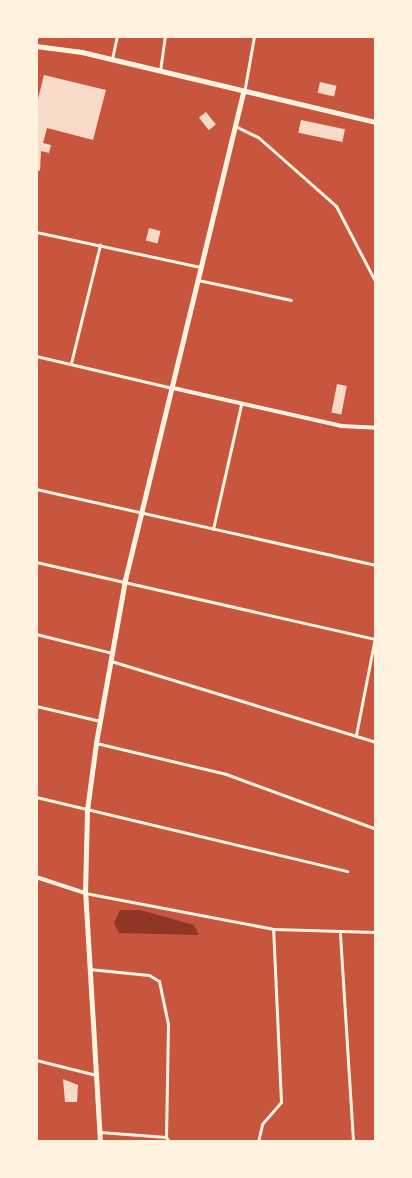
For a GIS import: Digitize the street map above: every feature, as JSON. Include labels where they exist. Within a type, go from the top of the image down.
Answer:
[{"type":"main road","points":[[36,47],[112,59],[243,93],[376,122]]},
{"type":"main road","points":[[100,1142],[88,969],[85,893],[87,810],[96,743],[125,580],[243,93]]},
{"type":"street","points":[[112,59],[117,36]]},
{"type":"street","points":[[160,71],[165,36]]},
{"type":"street","points":[[243,93],[254,36]]},
{"type":"street","points":[[36,47],[36,64]]},
{"type":"street","points":[[235,126],[258,137],[336,206],[376,283]]},
{"type":"street","points":[[36,232],[200,266]]},
{"type":"street","points":[[71,363],[100,246]]},
{"type":"street","points":[[198,280],[291,300]]},
{"type":"street","points":[[36,356],[341,426],[376,428]]},
{"type":"street","points":[[213,529],[241,404]]},
{"type":"street","points":[[36,489],[376,565]]},
{"type":"street","points":[[36,562],[125,580],[374,639]]},
{"type":"street","points":[[356,735],[376,632]]},
{"type":"street","points":[[36,634],[112,653]]},
{"type":"street","points":[[110,661],[376,742]]},
{"type":"street","points":[[36,706],[100,721]]},
{"type":"street","points":[[96,743],[226,774],[376,829]]},
{"type":"street","points":[[36,797],[347,871]]},
{"type":"street","points":[[36,877],[85,893],[273,929],[340,934],[376,932]]},
{"type":"street","points":[[258,1142],[262,1124],[281,1102],[273,929]]},
{"type":"street","points":[[340,934],[353,1142]]},
{"type":"street","points":[[88,969],[149,975],[159,981],[168,1024],[166,1137],[169,1142]]},
{"type":"street","points":[[36,1060],[96,1075]]},
{"type":"street","points":[[100,1132],[166,1137]]},
{"type":"shaded area","points":[[120,910],[140,910],[194,925],[199,935],[119,933],[114,923]]},
{"type":"building","points":[[44,75],[106,90],[93,140],[47,128],[43,143],[51,145],[49,153],[41,151],[40,171],[36,170],[36,107]]},
{"type":"building","points":[[320,82],[337,86],[334,97],[318,93]]},
{"type":"building","points":[[206,112],[216,125],[209,130],[199,118]]},
{"type":"building","points":[[301,120],[345,129],[342,142],[298,133]]},
{"type":"building","points":[[149,228],[161,231],[157,244],[146,241]]},
{"type":"building","points":[[337,384],[347,386],[341,414],[331,412]]},
{"type":"building","points":[[63,1079],[78,1085],[77,1102],[65,1102]]}]
